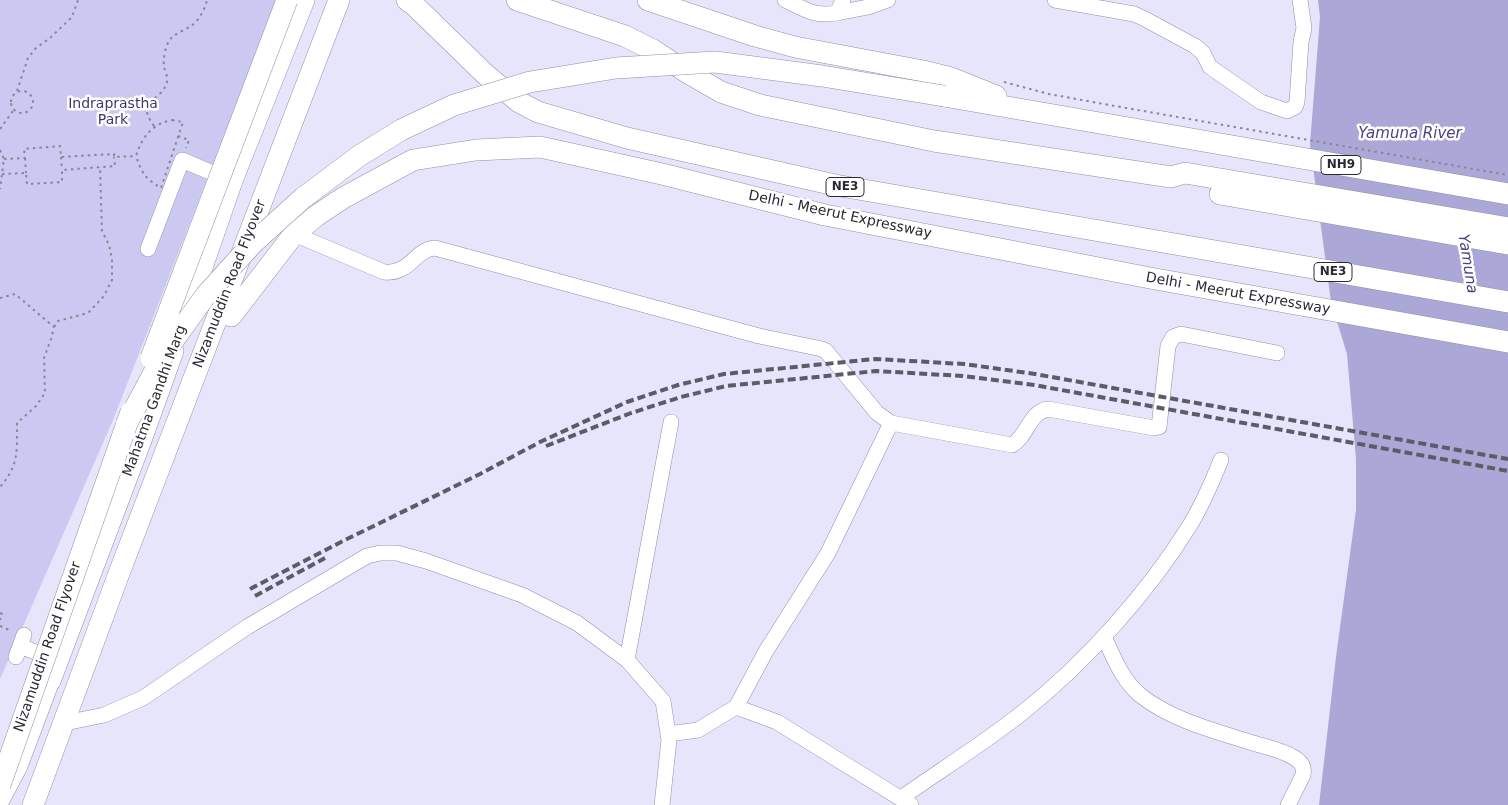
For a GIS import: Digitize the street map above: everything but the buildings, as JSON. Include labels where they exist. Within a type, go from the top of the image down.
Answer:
[{"type":"highway","points":[[126,425],[287,0]]},
{"type":"highway","name":"Mahatma Gandhi Marg","points":[[50,681],[144,432],[232,181],[304,0]]},
{"type":"highway","name":"Nizamuddin Road Flyover","points":[[121,568],[339,0]]},
{"type":"highway","points":[[33,805],[121,568],[179,452],[353,0]]},
{"type":"highway","name":"Delhi - Meerut Expressway","points":[[407,0],[485,74],[520,102],[538,112],[627,138],[826,183],[1508,302]]},
{"type":"highway","points":[[517,0],[624,36]]},
{"type":"highway","points":[[563,0],[624,36],[653,50],[721,92],[760,105],[934,141],[1508,228]]},
{"type":"highway","points":[[648,0],[754,36],[795,47],[951,78],[1029,111]]},
{"type":"highway","points":[[126,425],[165,352],[206,295],[253,243],[303,198],[359,156],[401,130],[454,105],[530,82],[616,68],[715,62],[822,76],[1029,111]]},
{"type":"highway","name":"NH9","points":[[1029,111],[1508,194]]},
{"type":"highway","name":"Delhi - Meerut Expressway","points":[[231,316],[294,234],[343,198],[413,160],[476,150],[540,147],[662,174],[825,215],[1150,278],[1508,342]]},
{"type":"highway","points":[[1180,179],[1508,244]]},
{"type":"highway","name":"Nizamuddin Road Flyover","points":[[0,785],[126,425]]},
{"type":"main road","name":"Mahatma Gandhi Marg","points":[[0,800],[18,766],[50,681]]},
{"type":"street","points":[[785,0],[812,13],[827,14],[840,6],[868,8],[888,0]]},
{"type":"street","points":[[1055,0],[1134,14],[1195,46],[1203,53],[1210,67],[1261,102],[1287,111],[1295,107],[1297,102],[1301,42],[1304,28],[1300,0]]},
{"type":"street","points":[[148,249],[182,160],[232,181]]},
{"type":"street","points":[[294,234],[384,272],[400,271],[428,249],[434,248],[759,336],[822,349],[826,351],[877,413],[891,423],[1012,445],[1018,440],[1037,413],[1048,409],[1157,428],[1160,425],[1168,346],[1173,337],[1181,334],[1276,353]]},
{"type":"street","points":[[628,660],[671,422]]},
{"type":"street","points":[[668,734],[698,730],[736,706],[766,651],[832,547],[891,423]]},
{"type":"street","points":[[736,706],[777,722],[906,801],[1021,714],[1047,692],[1104,637],[1159,571],[1202,503],[1221,460]]},
{"type":"street","points":[[65,723],[104,715],[143,698],[247,627],[367,556],[380,553],[397,553],[426,561],[522,596],[577,623],[628,660],[663,701],[669,740],[662,805]]},
{"type":"street","points":[[1104,637],[1123,677],[1131,687],[1152,704],[1207,728],[1285,753],[1301,764],[1304,770],[1303,775],[1288,805]]},
{"type":"street","points":[[20,646],[58,661]]},
{"type":"path","points":[[13,110],[10,102],[17,91],[28,58],[36,48],[50,38],[72,17],[78,0]]},
{"type":"path","points":[[154,126],[148,119],[147,109],[150,102],[162,90],[167,81],[164,54],[169,40],[192,26],[200,16],[207,0]]},
{"type":"path","points":[[13,110],[25,113],[34,104],[29,92],[17,91]]},
{"type":"path","points":[[0,129],[13,110]]},
{"type":"path","points":[[172,120],[183,122],[178,136],[161,188],[147,180],[136,156],[146,134],[154,126],[162,122],[172,120]]},
{"type":"path","points":[[1238,127],[1508,175]]},
{"type":"path","points":[[178,136],[189,140],[182,160]]},
{"type":"path","points":[[60,146],[62,182],[27,184],[25,158],[24,149],[60,146]]},
{"type":"path","points":[[0,150],[4,159],[0,189]]},
{"type":"path","points":[[60,157],[114,154],[115,166],[62,170]]},
{"type":"path","points":[[114,157],[136,156]]},
{"type":"path","points":[[4,159],[25,158]]},
{"type":"path","points":[[0,488],[13,468],[18,449],[17,423],[36,406],[45,394],[44,358],[54,327],[58,321],[88,313],[104,296],[112,280],[112,259],[109,245],[102,231],[100,167]]},
{"type":"path","points":[[2,174],[26,173]]},
{"type":"path","points":[[0,298],[15,294],[54,327]]},
{"type":"path","points":[[0,613],[2,614],[0,620]]},
{"type":"green space","name":"Indraprastha Park","points":[[0,0],[277,0],[113,420],[0,679]]},
{"type":"water","name":"Yamuna River","points":[[1318,0],[1508,0],[1508,805],[1319,805],[1336,657],[1356,510],[1356,459],[1347,354],[1331,302],[1310,144],[1320,17]]},
{"type":"railway","points":[[250,589],[540,442],[627,402],[678,385],[724,374],[875,359],[964,364],[1035,374],[1508,459]]},
{"type":"railway","points":[[546,446],[631,413],[681,397],[726,386],[876,371],[963,376],[1034,385],[1508,471]]},
{"type":"railway","points":[[255,596],[325,558]]},
{"type":"water label","name":"Yamuna","points":[[1467,264]]}]
